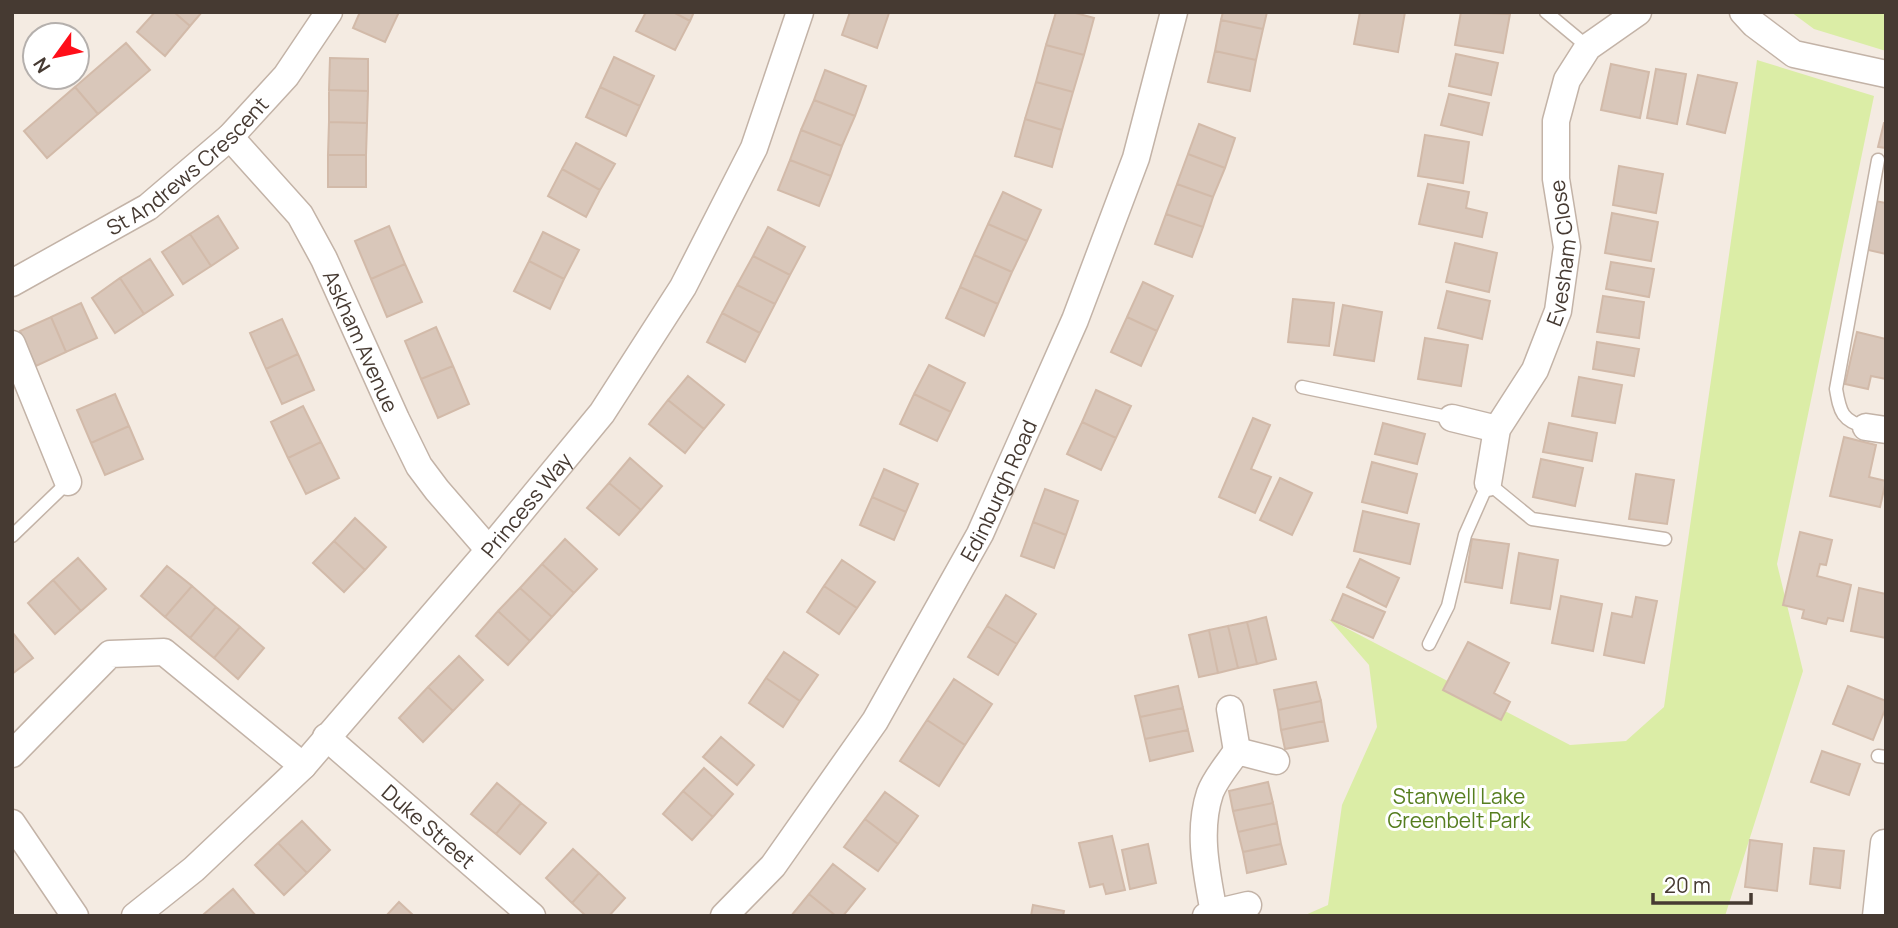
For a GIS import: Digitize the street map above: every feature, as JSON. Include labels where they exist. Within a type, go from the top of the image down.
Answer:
[{"type":"street","name":"St Andrews Crescent","points":[[12,284],[148,207],[230,137],[286,76],[329,12]]},
{"type":"street","name":"Princess Way","points":[[135,916],[194,869],[303,766],[602,414],[683,287],[754,148],[800,12]]},
{"type":"street","name":"Edinburgh Road","points":[[724,916],[773,866],[875,721],[980,534],[1075,320],[1136,158],[1174,12]]},
{"type":"street","name":"Evesham Close","points":[[1488,483],[1497,429],[1535,370],[1558,310],[1567,247],[1556,179],[1556,121],[1567,80],[1588,47],[1638,12]]},
{"type":"street","points":[[1743,12],[1754,24],[1794,54],[1886,74]]},
{"type":"street","name":"Askham Avenue","points":[[230,137],[300,215],[324,259],[419,466],[489,550]]},
{"type":"street","points":[[12,344],[68,482]]},
{"type":"street","points":[[1452,418],[1497,429]]},
{"type":"street","points":[[12,754],[110,654],[164,652],[303,766]]},
{"type":"street","points":[[1230,709],[1237,751],[1211,792],[1203,831],[1210,914],[1248,905]]},
{"type":"street","name":"Duke Street","points":[[326,737],[532,916]]},
{"type":"street","points":[[1237,751],[1276,761]]},
{"type":"street","points":[[12,823],[75,916]]},
{"type":"street","points":[[1875,916],[1885,840]]},
{"type":"lane","points":[[1546,12],[1588,47]]},
{"type":"lane","points":[[1876,428],[1854,424],[1840,412],[1836,390],[1878,160]]},
{"type":"lane","points":[[1302,387],[1452,418]]},
{"type":"lane","points":[[12,536],[68,482]]},
{"type":"lane","points":[[1429,644],[1448,606],[1465,534],[1488,483],[1532,519],[1665,539]]},
{"type":"green space","points":[[1791,12],[1886,12],[1886,51],[1814,29]]},
{"type":"green space","name":"Stanwell Lake Greenbelt Park","points":[[1757,60],[1874,96],[1777,564],[1803,671],[1725,916],[1303,916],[1328,905],[1342,805],[1377,727],[1369,665],[1329,619],[1570,745],[1626,741],[1664,707]]},
{"type":"building","points":[[155,12],[174,12],[190,26],[165,56],[137,32]]},
{"type":"building","points":[[174,12],[202,12],[190,26]]},
{"type":"building","points":[[360,12],[399,12],[385,42],[353,28]]},
{"type":"building","points":[[646,12],[673,12],[690,21],[675,50],[636,31]]},
{"type":"building","points":[[673,12],[694,12],[690,21]]},
{"type":"building","points":[[850,12],[889,13],[877,48],[842,35]]},
{"type":"building","points":[[1056,12],[1072,12],[1094,18],[1084,55],[1046,45]]},
{"type":"building","points":[[1223,12],[1267,12],[1263,29],[1221,20]]},
{"type":"building","points":[[1360,12],[1405,12],[1398,52],[1354,44]]},
{"type":"building","points":[[1461,12],[1510,14],[1503,53],[1455,45]]},
{"type":"building","points":[[1221,20],[1263,29],[1256,60],[1215,51]]},
{"type":"building","points":[[126,43],[150,70],[98,114],[78,91],[91,91],[91,73]]},
{"type":"building","points":[[1046,45],[1084,55],[1073,92],[1036,82]]},
{"type":"building","points":[[1215,51],[1256,60],[1250,91],[1208,82]]},
{"type":"building","points":[[1456,54],[1498,63],[1491,95],[1449,86]]},
{"type":"building","points":[[614,57],[654,76],[640,106],[600,87]]},
{"type":"building","points":[[330,58],[368,59],[368,91],[329,90]]},
{"type":"building","points":[[1611,64],[1649,72],[1640,118],[1601,110]]},
{"type":"building","points":[[1656,69],[1686,74],[1677,124],[1647,118]]},
{"type":"building","points":[[825,70],[866,86],[855,116],[814,100]]},
{"type":"building","points":[[1698,75],[1737,83],[1725,133],[1687,124]]},
{"type":"building","points":[[1036,82],[1073,92],[1062,130],[1025,119]]},
{"type":"building","points":[[600,87],[640,106],[626,136],[586,117]]},
{"type":"building","points":[[329,90],[368,91],[367,123],[329,122]]},
{"type":"building","points":[[70,91],[78,91],[98,114],[47,158],[24,131]]},
{"type":"building","points":[[1449,94],[1489,103],[1482,135],[1441,125]]},
{"type":"building","points":[[814,100],[855,116],[842,146],[801,130]]},
{"type":"building","points":[[1025,119],[1062,130],[1052,167],[1015,156]]},
{"type":"building","points":[[329,122],[367,123],[366,155],[328,155]]},
{"type":"building","points":[[1886,123],[1886,148],[1878,147]]},
{"type":"building","points":[[1199,124],[1235,138],[1225,168],[1188,154]]},
{"type":"building","points":[[801,130],[842,146],[831,176],[790,160]]},
{"type":"building","points":[[1425,135],[1469,142],[1463,183],[1418,176]]},
{"type":"building","points":[[576,143],[615,164],[600,190],[562,169]]},
{"type":"building","points":[[1188,154],[1225,168],[1213,197],[1177,184]]},
{"type":"building","points":[[328,155],[366,155],[366,187],[328,187]]},
{"type":"building","points":[[790,160],[831,176],[819,206],[778,190]]},
{"type":"building","points":[[1619,166],[1663,174],[1656,213],[1613,205]]},
{"type":"building","points":[[562,169],[600,190],[586,217],[548,196]]},
{"type":"building","points":[[1177,184],[1213,197],[1203,227],[1166,214]]},
{"type":"building","points":[[1428,184],[1469,192],[1466,208],[1487,213],[1482,237],[1419,224]]},
{"type":"building","points":[[1003,192],[1041,210],[1027,241],[988,224]]},
{"type":"building","points":[[1875,201],[1886,203],[1886,254],[1864,249]]},
{"type":"building","points":[[1612,213],[1658,222],[1651,261],[1605,253]]},
{"type":"building","points":[[1166,214],[1203,227],[1192,257],[1155,244]]},
{"type":"building","points":[[218,216],[238,248],[211,266],[190,234]]},
{"type":"building","points":[[988,224],[1027,241],[1012,272],[974,255]]},
{"type":"building","points":[[389,226],[405,264],[371,279],[355,241]]},
{"type":"building","points":[[768,227],[805,247],[790,275],[753,256]]},
{"type":"building","points":[[543,232],[579,250],[564,279],[529,261]]},
{"type":"building","points":[[190,234],[211,266],[183,284],[162,252]]},
{"type":"building","points":[[1455,243],[1497,253],[1489,292],[1446,282]]},
{"type":"building","points":[[974,255],[1012,272],[998,304],[960,287]]},
{"type":"building","points":[[753,256],[790,275],[775,304],[737,285]]},
{"type":"building","points":[[150,259],[173,295],[144,314],[120,278]]},
{"type":"building","points":[[529,261],[564,279],[550,309],[514,291]]},
{"type":"building","points":[[1611,262],[1654,269],[1649,297],[1606,289]]},
{"type":"building","points":[[405,264],[422,302],[387,317],[371,279]]},
{"type":"building","points":[[120,278],[144,314],[115,333],[92,298]]},
{"type":"building","points":[[1143,282],[1173,296],[1157,331],[1127,317]]},
{"type":"building","points":[[737,285],[775,304],[760,333],[722,313]]},
{"type":"building","points":[[960,287],[998,304],[984,336],[946,318]]},
{"type":"building","points":[[1447,291],[1490,301],[1482,339],[1438,328]]},
{"type":"building","points":[[1603,296],[1644,302],[1639,338],[1597,332]]},
{"type":"building","points":[[1293,299],[1334,303],[1329,346],[1288,342]]},
{"type":"building","points":[[81,303],[97,338],[66,352],[51,317]]},
{"type":"building","points":[[1343,305],[1382,312],[1374,361],[1334,355]]},
{"type":"building","points":[[722,313],[760,333],[745,362],[707,342]]},
{"type":"building","points":[[51,317],[66,352],[36,366],[20,331]]},
{"type":"building","points":[[1127,317],[1157,331],[1141,366],[1111,352]]},
{"type":"building","points":[[282,319],[298,354],[266,369],[250,333]]},
{"type":"building","points":[[436,327],[453,366],[421,379],[405,341]]},
{"type":"building","points":[[1857,332],[1886,339],[1886,379],[1871,376],[1868,389],[1845,384]]},
{"type":"building","points":[[1425,338],[1468,345],[1461,386],[1418,379]]},
{"type":"building","points":[[1597,342],[1639,349],[1634,376],[1593,369]]},
{"type":"building","points":[[298,354],[314,390],[282,404],[266,369]]},
{"type":"building","points":[[929,365],[965,383],[951,412],[914,394]]},
{"type":"building","points":[[453,366],[469,404],[438,418],[421,379]]},
{"type":"building","points":[[688,376],[724,405],[704,429],[668,400]]},
{"type":"building","points":[[1579,377],[1622,385],[1615,423],[1572,416]]},
{"type":"building","points":[[1096,390],[1131,406],[1116,438],[1082,422]]},
{"type":"building","points":[[115,394],[129,426],[91,443],[77,410]]},
{"type":"building","points":[[914,394],[951,412],[937,441],[900,424]]},
{"type":"building","points":[[668,400],[704,429],[685,453],[649,424]]},
{"type":"building","points":[[303,406],[321,442],[288,458],[271,422]]},
{"type":"building","points":[[1253,418],[1270,425],[1251,469],[1271,477],[1255,513],[1219,497]]},
{"type":"building","points":[[1082,422],[1116,438],[1101,470],[1067,454]]},
{"type":"building","points":[[1383,423],[1425,434],[1417,464],[1375,454]]},
{"type":"building","points":[[1549,423],[1597,433],[1592,461],[1543,452]]},
{"type":"building","points":[[129,426],[143,459],[105,475],[91,443]]},
{"type":"building","points":[[1844,437],[1876,445],[1869,477],[1886,481],[1880,507],[1830,496]]},
{"type":"building","points":[[321,442],[339,478],[306,494],[288,458]]},
{"type":"building","points":[[630,458],[662,486],[641,510],[609,483]]},
{"type":"building","points":[[1541,459],[1583,468],[1575,506],[1533,497]]},
{"type":"building","points":[[1372,462],[1417,474],[1407,513],[1362,502]]},
{"type":"building","points":[[884,469],[918,484],[906,512],[872,497]]},
{"type":"building","points":[[1636,474],[1674,480],[1667,524],[1629,519]]},
{"type":"building","points":[[1280,478],[1312,493],[1292,535],[1260,520]]},
{"type":"building","points":[[609,483],[641,510],[619,535],[587,508]]},
{"type":"building","points":[[1045,489],[1078,501],[1066,535],[1033,522]]},
{"type":"building","points":[[872,497],[906,512],[894,540],[860,525]]},
{"type":"building","points":[[1363,511],[1419,524],[1410,564],[1354,551]]},
{"type":"building","points":[[355,518],[386,547],[365,570],[334,541]]},
{"type":"building","points":[[1033,522],[1066,535],[1054,568],[1021,556]]},
{"type":"building","points":[[1800,532],[1832,540],[1826,565],[1820,564],[1817,576],[1851,585],[1843,621],[1828,618],[1826,624],[1802,618],[1804,610],[1783,605]]},
{"type":"building","points":[[565,539],[597,569],[574,593],[542,564]]},
{"type":"building","points":[[1472,539],[1509,544],[1502,588],[1465,582]]},
{"type":"building","points":[[334,541],[365,570],[344,592],[313,563]]},
{"type":"building","points":[[1519,553],[1558,560],[1550,609],[1511,603]]},
{"type":"building","points":[[78,558],[106,589],[81,611],[53,580]]},
{"type":"building","points":[[1360,559],[1399,578],[1386,607],[1347,587]]},
{"type":"building","points":[[842,560],[875,582],[857,608],[824,586]]},
{"type":"building","points":[[542,564],[574,593],[552,617],[520,588]]},
{"type":"building","points":[[167,566],[192,586],[165,617],[141,596]]},
{"type":"building","points":[[53,580],[81,611],[55,634],[28,603]]},
{"type":"building","points":[[192,586],[216,607],[190,638],[165,617]]},
{"type":"building","points":[[824,586],[857,608],[839,634],[807,612]]},
{"type":"building","points":[[520,588],[552,617],[530,641],[498,611]]},
{"type":"building","points":[[1859,588],[1886,594],[1886,638],[1851,631]]},
{"type":"building","points":[[1343,594],[1385,612],[1373,638],[1332,620]]},
{"type":"building","points":[[1006,595],[1036,614],[1017,644],[987,626]]},
{"type":"building","points":[[1561,596],[1602,604],[1593,651],[1552,643]]},
{"type":"building","points":[[1636,597],[1657,601],[1644,663],[1604,655],[1612,613],[1632,617]]},
{"type":"building","points":[[216,607],[240,627],[214,658],[190,638]]},
{"type":"building","points":[[498,611],[530,641],[508,665],[476,636]]},
{"type":"building","points":[[1266,617],[1276,659],[1257,664],[1247,622]]},
{"type":"building","points":[[1247,622],[1257,664],[1238,668],[1228,626]]},
{"type":"building","points":[[987,626],[1017,644],[998,675],[968,657]]},
{"type":"building","points":[[1228,626],[1238,668],[1218,673],[1209,630]]},
{"type":"building","points":[[240,627],[264,648],[238,679],[214,658]]},
{"type":"building","points":[[1209,630],[1218,673],[1199,677],[1189,635]]},
{"type":"building","points":[[12,632],[33,658],[12,674]]},
{"type":"building","points":[[1468,642],[1509,663],[1494,693],[1510,702],[1501,720],[1443,690]]},
{"type":"building","points":[[784,652],[818,675],[800,701],[766,678]]},
{"type":"building","points":[[459,656],[483,680],[453,711],[428,687]]},
{"type":"building","points":[[766,678],[800,701],[783,727],[749,703]]},
{"type":"building","points":[[954,679],[992,704],[965,745],[927,720]]},
{"type":"building","points":[[1316,682],[1321,701],[1278,710],[1274,690]]},
{"type":"building","points":[[1178,686],[1183,708],[1140,717],[1135,696]]},
{"type":"building","points":[[1848,686],[1886,701],[1873,740],[1833,724]]},
{"type":"building","points":[[428,687],[453,711],[423,742],[399,718]]},
{"type":"building","points":[[1321,701],[1324,721],[1281,730],[1278,710]]},
{"type":"building","points":[[1183,708],[1188,730],[1145,739],[1140,717]]},
{"type":"building","points":[[927,720],[965,745],[939,786],[900,761]]},
{"type":"building","points":[[1324,721],[1328,741],[1285,749],[1281,730]]},
{"type":"building","points":[[1188,730],[1193,751],[1150,761],[1145,739]]},
{"type":"building","points":[[721,737],[754,765],[737,785],[703,757]]},
{"type":"building","points":[[1822,751],[1860,764],[1849,795],[1811,782]]},
{"type":"building","points":[[704,768],[733,794],[713,817],[683,791]]},
{"type":"building","points":[[1268,782],[1273,803],[1233,811],[1229,791]]},
{"type":"building","points":[[497,783],[521,803],[496,834],[471,814]]},
{"type":"building","points":[[683,791],[713,817],[692,840],[663,814]]},
{"type":"building","points":[[885,792],[918,816],[898,844],[865,819]]},
{"type":"building","points":[[521,803],[546,823],[520,854],[496,834]]},
{"type":"building","points":[[1273,803],[1277,823],[1238,832],[1233,811]]},
{"type":"building","points":[[865,819],[898,844],[878,871],[844,847]]},
{"type":"building","points":[[302,821],[330,850],[307,873],[278,843]]},
{"type":"building","points":[[1277,823],[1281,844],[1243,852],[1238,832]]},
{"type":"building","points":[[1112,836],[1125,890],[1106,894],[1103,884],[1090,887],[1079,843]]},
{"type":"building","points":[[1750,840],[1782,844],[1777,891],[1745,887]]},
{"type":"building","points":[[278,843],[307,873],[284,895],[255,865]]},
{"type":"building","points":[[1148,844],[1156,883],[1130,889],[1122,850]]},
{"type":"building","points":[[1281,844],[1286,864],[1247,873],[1243,852]]},
{"type":"building","points":[[1814,848],[1844,851],[1840,888],[1810,884]]},
{"type":"building","points":[[573,849],[599,873],[572,903],[546,878]]},
{"type":"building","points":[[833,864],[865,889],[843,916],[836,916],[809,894]]},
{"type":"building","points":[[599,873],[625,898],[609,916],[586,916],[572,903]]},
{"type":"building","points":[[233,889],[256,916],[204,914]]},
{"type":"building","points":[[809,894],[836,916],[791,916]]},
{"type":"building","points":[[399,902],[414,916],[386,916]]},
{"type":"building","points":[[1033,905],[1064,911],[1063,916],[1031,916]]}]
